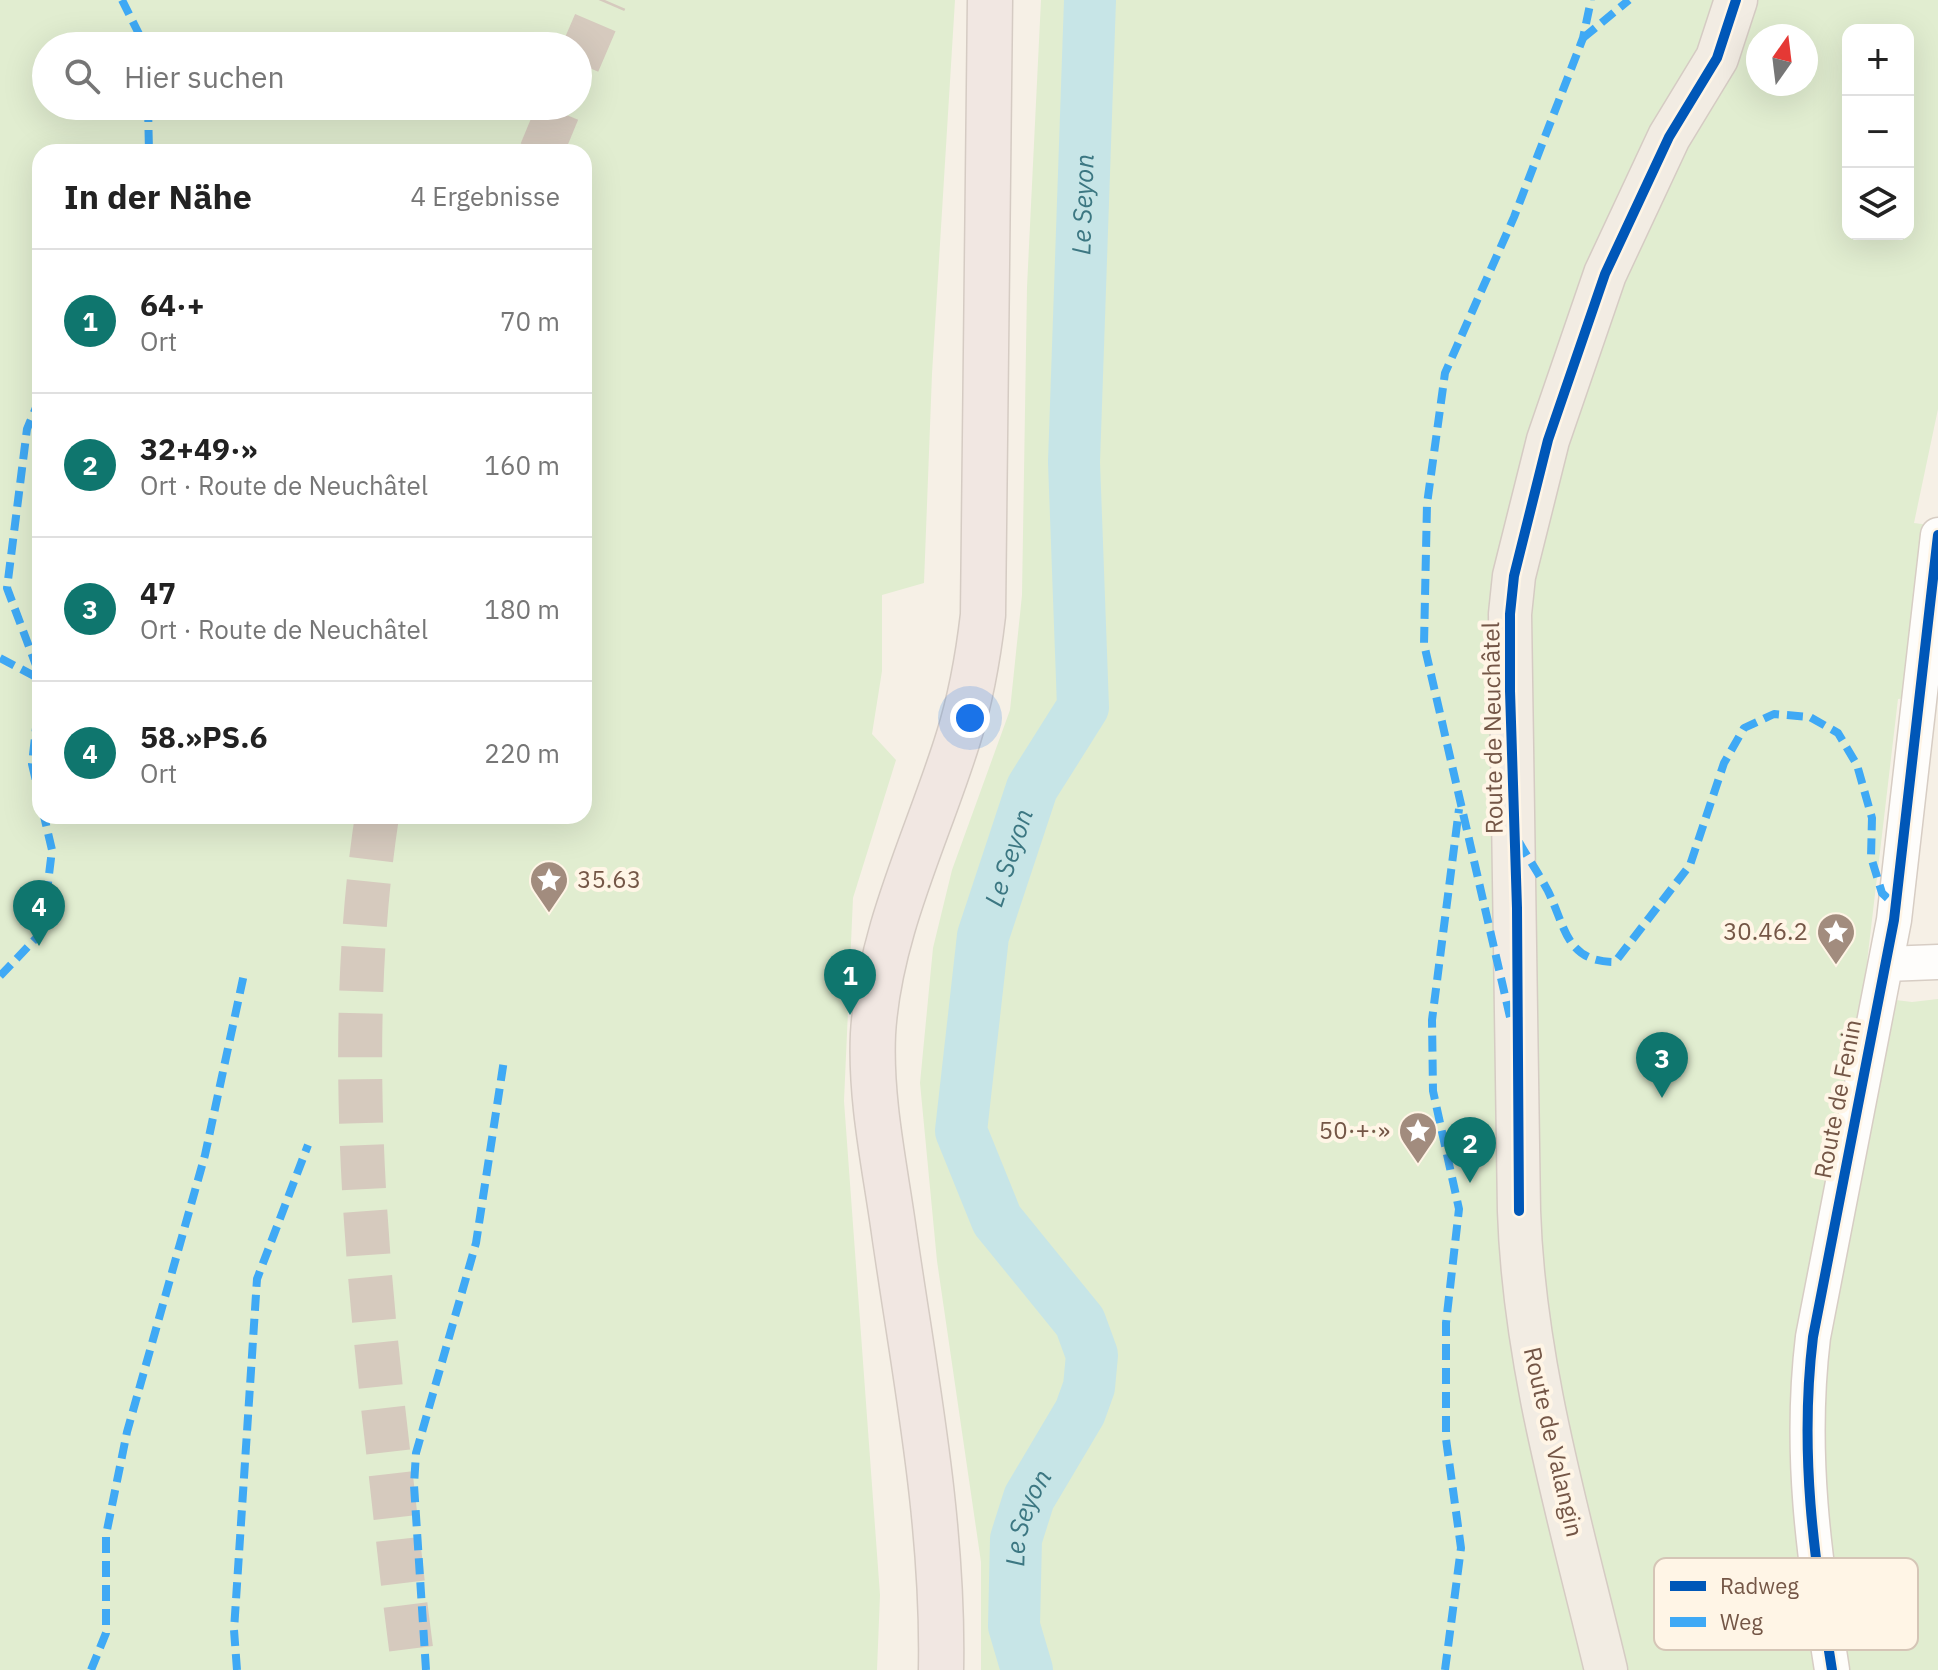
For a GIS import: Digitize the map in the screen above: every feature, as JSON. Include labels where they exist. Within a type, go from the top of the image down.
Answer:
[{"type":"highway","points":[[941,1670],[942,1617],[932,1494],[877,1113],[873,1035],[882,971],[898,911],[958,739],[976,675],[983,615],[990,0]]},
{"type":"main road","name":"Route de Neuchâtel","points":[[1519,1211],[1518,969],[1510,691],[1510,614],[1514,576],[1548,440],[1605,274],[1669,137],[1717,58],[1736,0]]},
{"type":"main road","name":"Route de Valangin","points":[[1519,1211],[1523,1287],[1533,1362],[1606,1670]]},
{"type":"street","name":"Route de Fenin","points":[[1817,1558],[1806,1475],[1807,1385],[1813,1337],[1886,964],[1912,783],[1938,535]]},
{"type":"street","points":[[1886,964],[1938,962]]},
{"type":"street","name":"Route de Fenin","points":[[1829,1650],[1832,1670]]},
{"type":"green space","points":[[0,0],[955,0],[932,374],[924,583],[882,595],[882,671],[872,734],[896,760],[853,898],[844,1101],[880,1595],[877,1670],[0,1670]]},
{"type":"green space","points":[[1041,0],[1938,0],[1938,409],[1914,523],[1938,526],[1938,695],[1898,699],[1863,996],[1912,1002],[1938,999],[1938,1670],[981,1670],[981,1562],[937,1261],[920,1083],[933,948],[952,870],[1010,710],[1022,595],[1027,287]]},
{"type":"waterway","name":"Le Seyon","points":[[1027,1670],[1014,1626],[1016,1539],[1029,1498],[1080,1412],[1089,1387],[1092,1355],[1080,1322],[997,1220],[961,1131],[983,936],[1032,788],[1083,707],[1074,462],[1090,0]]},
{"type":"tunnel","points":[[591,32],[605,0]]},
{"type":"tunnel","points":[[544,144],[554,120]]},
{"type":"tunnel","points":[[376,824],[362,976],[362,1138],[372,1299],[414,1670]]},
{"type":"marked path","points":[[122,0],[138,32]]},
{"type":"marked path","points":[[1510,1017],[1424,644],[1427,504],[1445,373],[1514,217],[1583,38],[1591,0]]},
{"type":"marked path","points":[[1583,38],[1629,0]]},
{"type":"marked path","points":[[148,120],[149,144]]},
{"type":"marked path","points":[[32,417],[27,429],[7,588],[32,655]]},
{"type":"marked path","points":[[0,658],[32,675]]},
{"type":"marked path","points":[[1519,842],[1577,949],[1586,956],[1615,962],[1690,865],[1724,763],[1744,728],[1774,714],[1810,717],[1838,733],[1857,765],[1872,818],[1871,857],[1882,893],[1896,906]]},
{"type":"marked path","points":[[1445,1670],[1461,1548],[1446,1439],[1446,1323],[1459,1209],[1433,1091],[1432,1020],[1459,809]]},
{"type":"marked path","points":[[0,976],[42,932],[52,850],[46,824]]},
{"type":"marked path","points":[[91,1670],[106,1633],[106,1535],[127,1432],[205,1155],[244,974]]},
{"type":"marked path","points":[[426,1670],[414,1485],[416,1453],[476,1243],[504,1060]]},
{"type":"marked path","points":[[237,1670],[234,1630],[257,1279],[308,1145]]},
{"type":"cycle path","points":[[1519,1211],[1517,908],[1510,691],[1510,614],[1514,576],[1548,440],[1605,274],[1669,137],[1717,58],[1736,0]]},
{"type":"cycle path","points":[[1816,1558],[1808,1463],[1813,1337],[1894,920],[1938,535]]},
{"type":"cycle path","points":[[1829,1650],[1832,1670]]},
{"type":"place","name":"35.63","points":[[549,914]]},
{"type":"place","name":"58.»PS.6","points":[[39,946]]},
{"type":"place","name":"30.46.2","points":[[1836,966]]},
{"type":"place","name":"64·+","points":[[850,1015]]},
{"type":"place","name":"47","points":[[1662,1098]]},
{"type":"place","name":"50·+·»","points":[[1418,1165]]},
{"type":"place","name":"32+49·»","points":[[1470,1183]]}]
